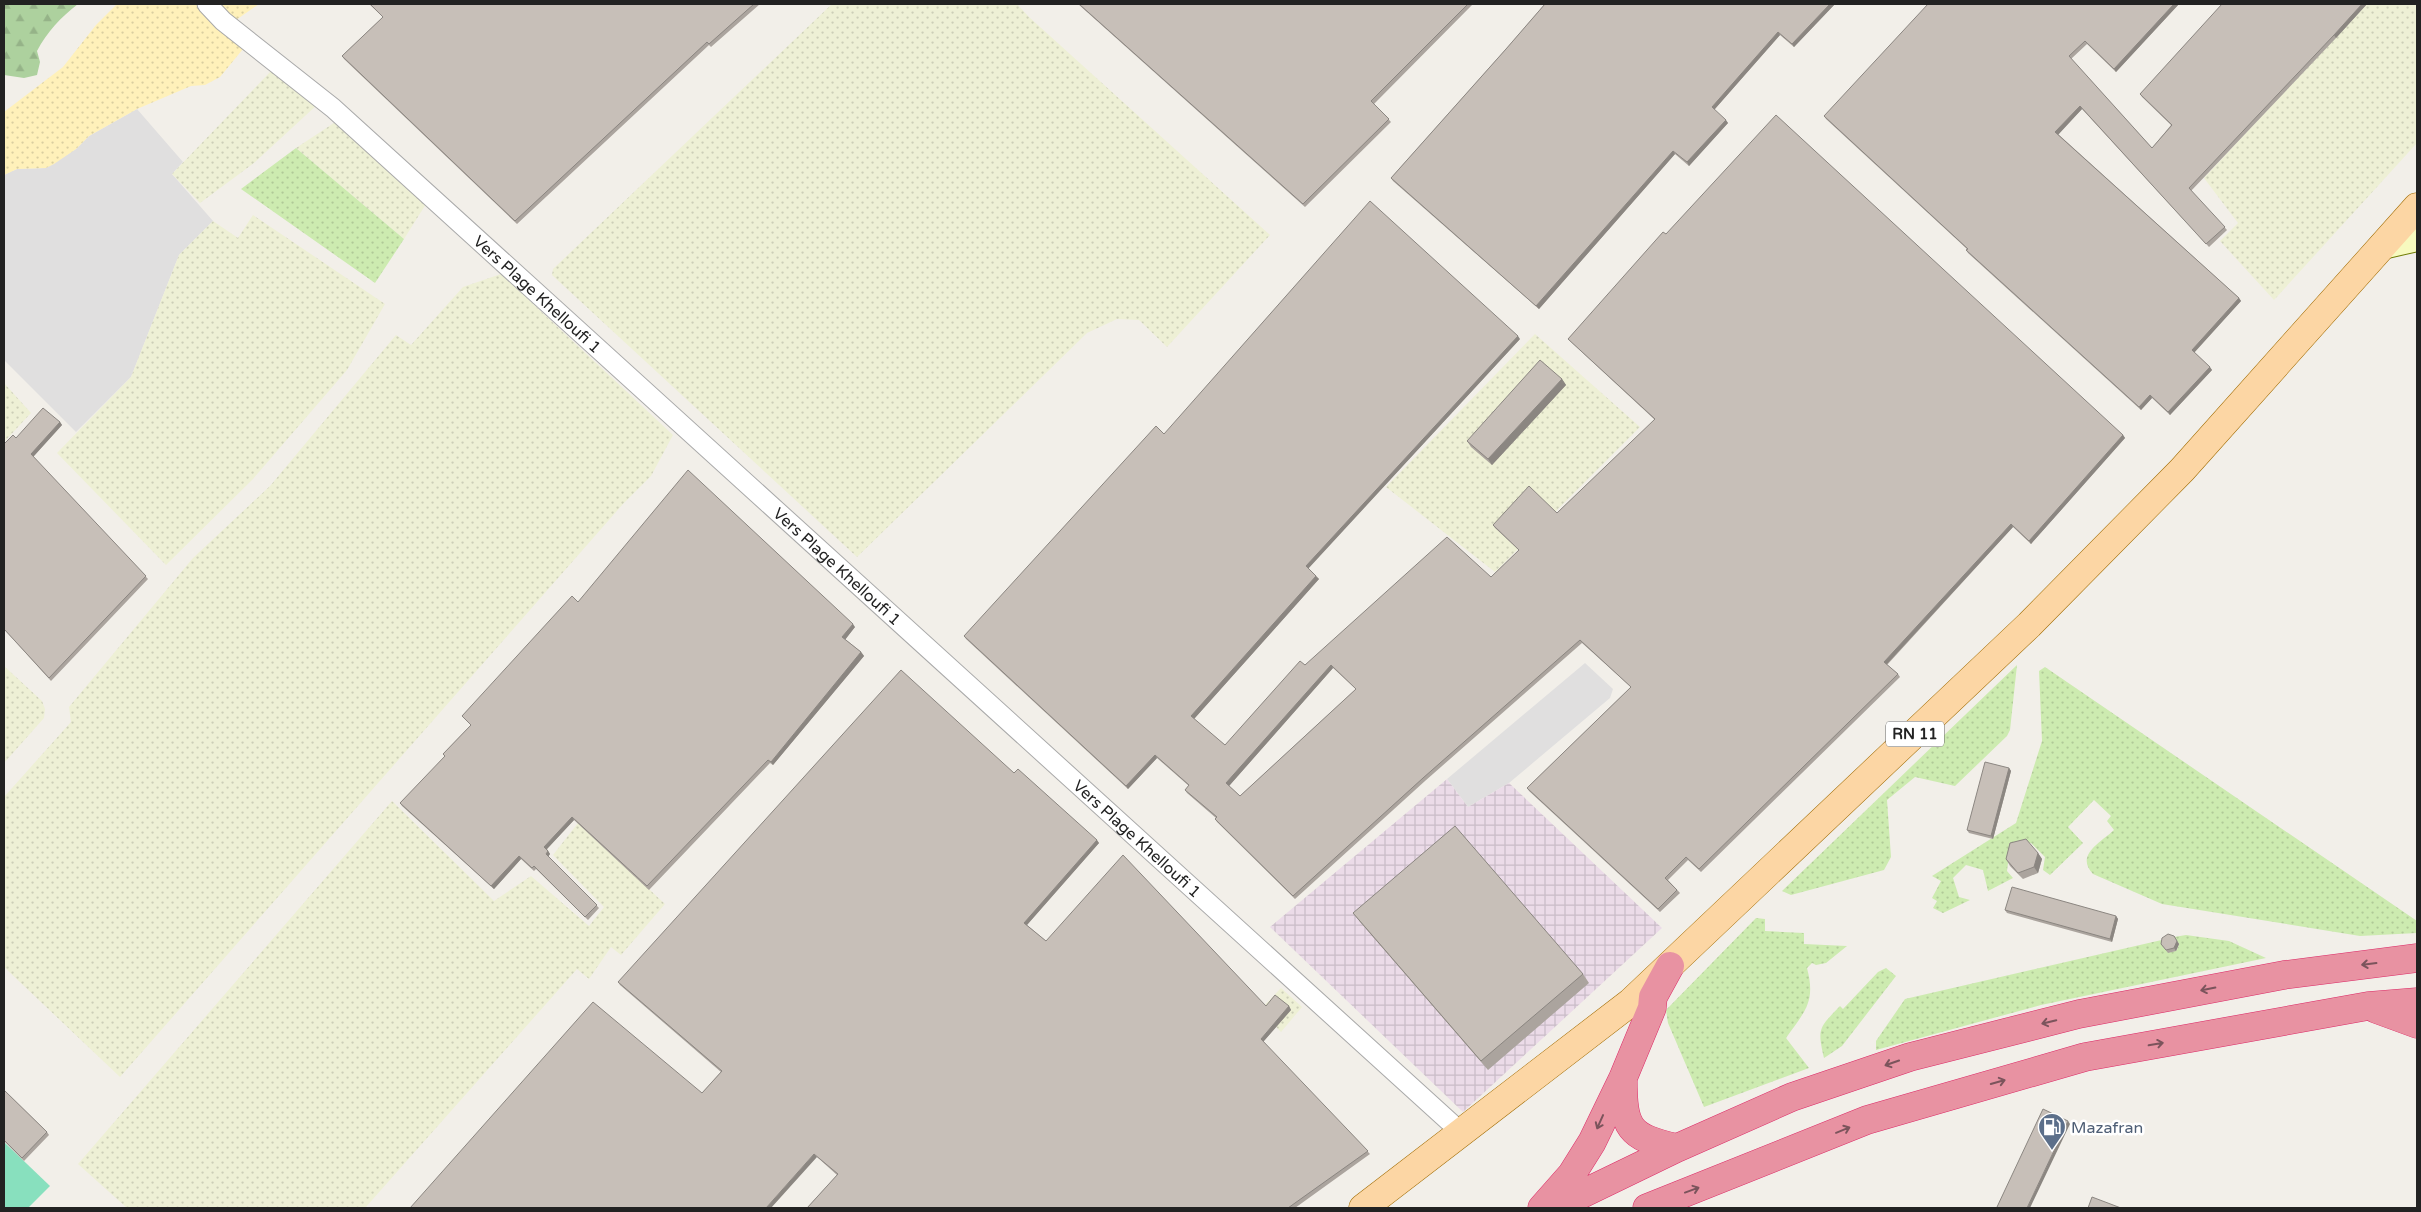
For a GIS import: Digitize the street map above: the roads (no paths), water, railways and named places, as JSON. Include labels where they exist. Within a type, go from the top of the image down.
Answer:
[{"type":"highway","points":[[1553,1208],[1677,1148],[1792,1097],[1910,1057],[2108,1009],[2284,974],[2417,958]]},
{"type":"highway","points":[[1542,1208],[1582,1158],[1623,1078],[1652,1008],[1653,997],[1670,966]]},
{"type":"highway","points":[[1647,1208],[1867,1120],[2085,1057],[2368,1006],[2417,1002]]},
{"type":"highway","points":[[2368,1006],[2417,1024]]},
{"type":"highway","points":[[1623,1078],[1624,1113],[1635,1132],[1648,1140],[1677,1148]]},
{"type":"main road","name":"RN 11","points":[[1363,1208],[1463,1134],[1593,1033],[1670,966],[2030,625],[2182,470],[2417,207]]},
{"type":"main road","points":[[2382,246],[2417,238]]},
{"type":"street","name":"Vers Plage Khelloufi 1","points":[[207,4],[223,21],[333,108],[1463,1134]]},
{"type":"place","name":"Mazafran","points":[[2052,1151]]}]
